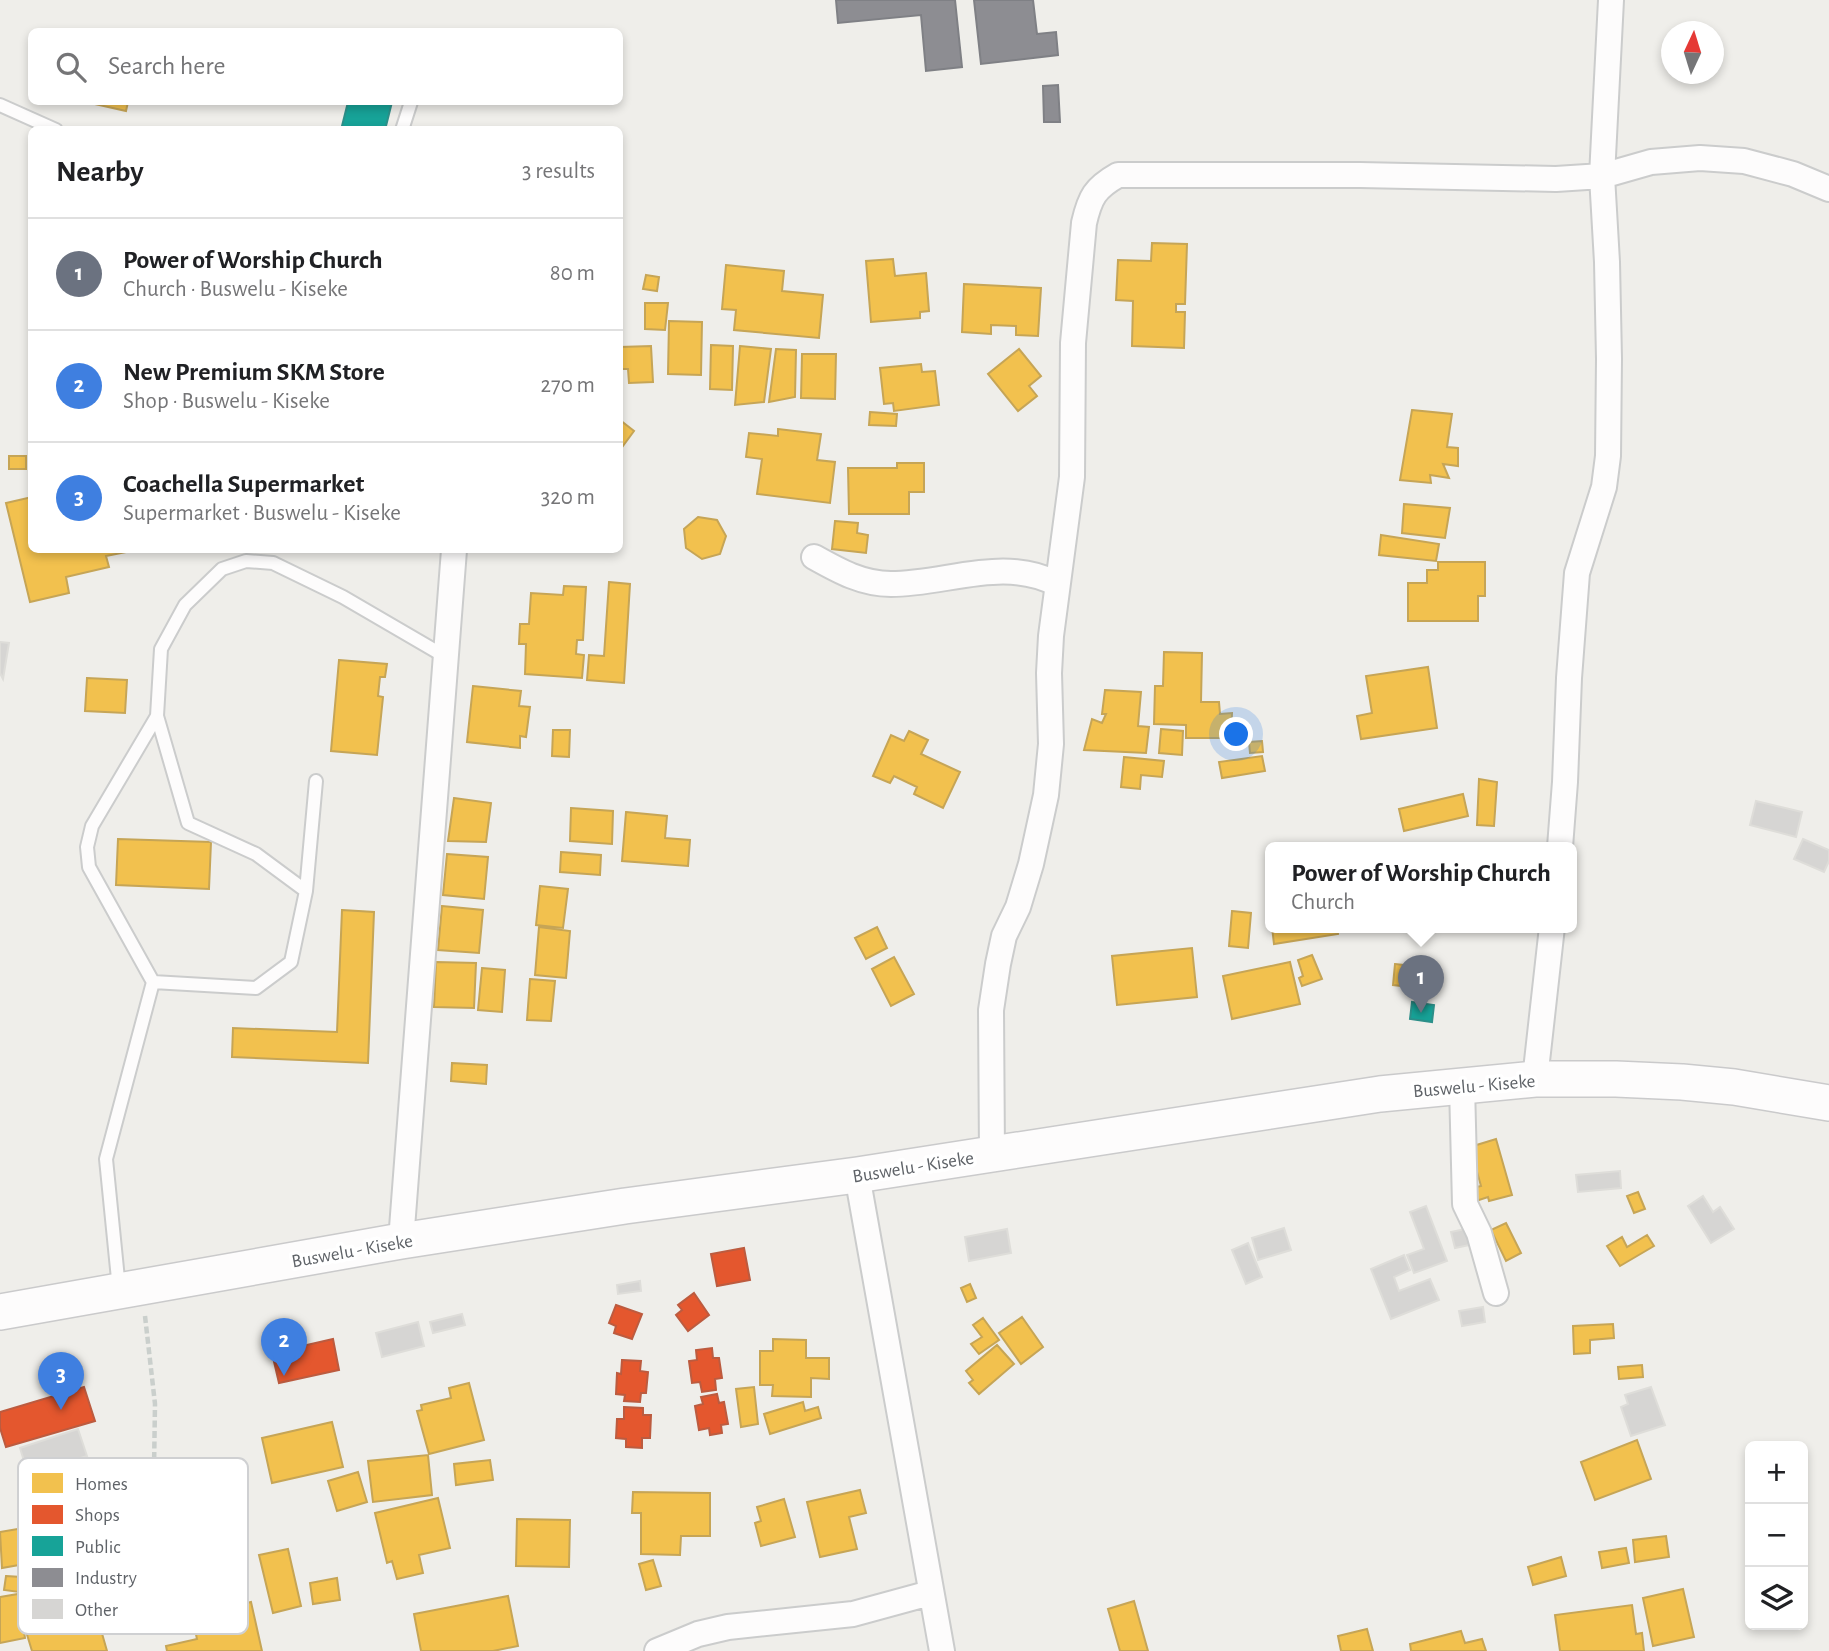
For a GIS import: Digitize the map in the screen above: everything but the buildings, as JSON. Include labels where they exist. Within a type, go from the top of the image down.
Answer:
[{"type":"main road","name":"Buswelu - Kiseke","points":[[0,1312],[401,1241],[625,1206],[856,1175],[1366,1096],[1535,1079],[1682,1082],[1829,1102]]},
{"type":"street","points":[[1560,842],[1577,573],[1604,487],[1608,456],[1609,345],[1602,176],[1611,0]]},
{"type":"street","points":[[992,1154],[991,1010],[1004,936],[1018,906],[1031,864],[1046,795],[1051,744],[1049,673],[1057,584],[1072,477],[1073,343],[1088,205],[1098,186],[1118,174],[1556,179],[1602,176],[1651,162],[1700,158],[1744,161],[1793,174],[1829,189]]},
{"type":"street","points":[[401,1241],[454,553]]},
{"type":"street","points":[[814,557],[860,580],[888,584],[1006,572],[1032,574],[1057,584]]},
{"type":"street","points":[[1535,1079],[1551,933]]},
{"type":"street","points":[[1462,1086],[1465,1204],[1479,1233],[1496,1293]]},
{"type":"street","points":[[856,1175],[942,1651]]},
{"type":"street","points":[[657,1651],[698,1634],[728,1627],[853,1614],[930,1593]]},
{"type":"lane","points":[[0,105],[47,126]]},
{"type":"lane","points":[[402,126],[410,105]]},
{"type":"lane","points":[[306,891],[256,854],[188,822],[156,716],[161,649],[185,606],[222,569],[246,561],[273,563],[320,585],[446,657]]},
{"type":"lane","points":[[130,1288],[106,1159],[153,982],[89,867],[87,847],[92,826],[156,716]]},
{"type":"lane","points":[[153,982],[256,988],[291,962],[306,891],[316,781]]},
{"type":"path","points":[[130,1288],[155,1404],[154,1458]]},
{"type":"place","name":"Power of Worship Church","points":[[1421,1013]]},
{"type":"place","name":"New Premium SKM Store","points":[[284,1376]]},
{"type":"place","name":"Coachella Supermarket","points":[[61,1410]]}]
